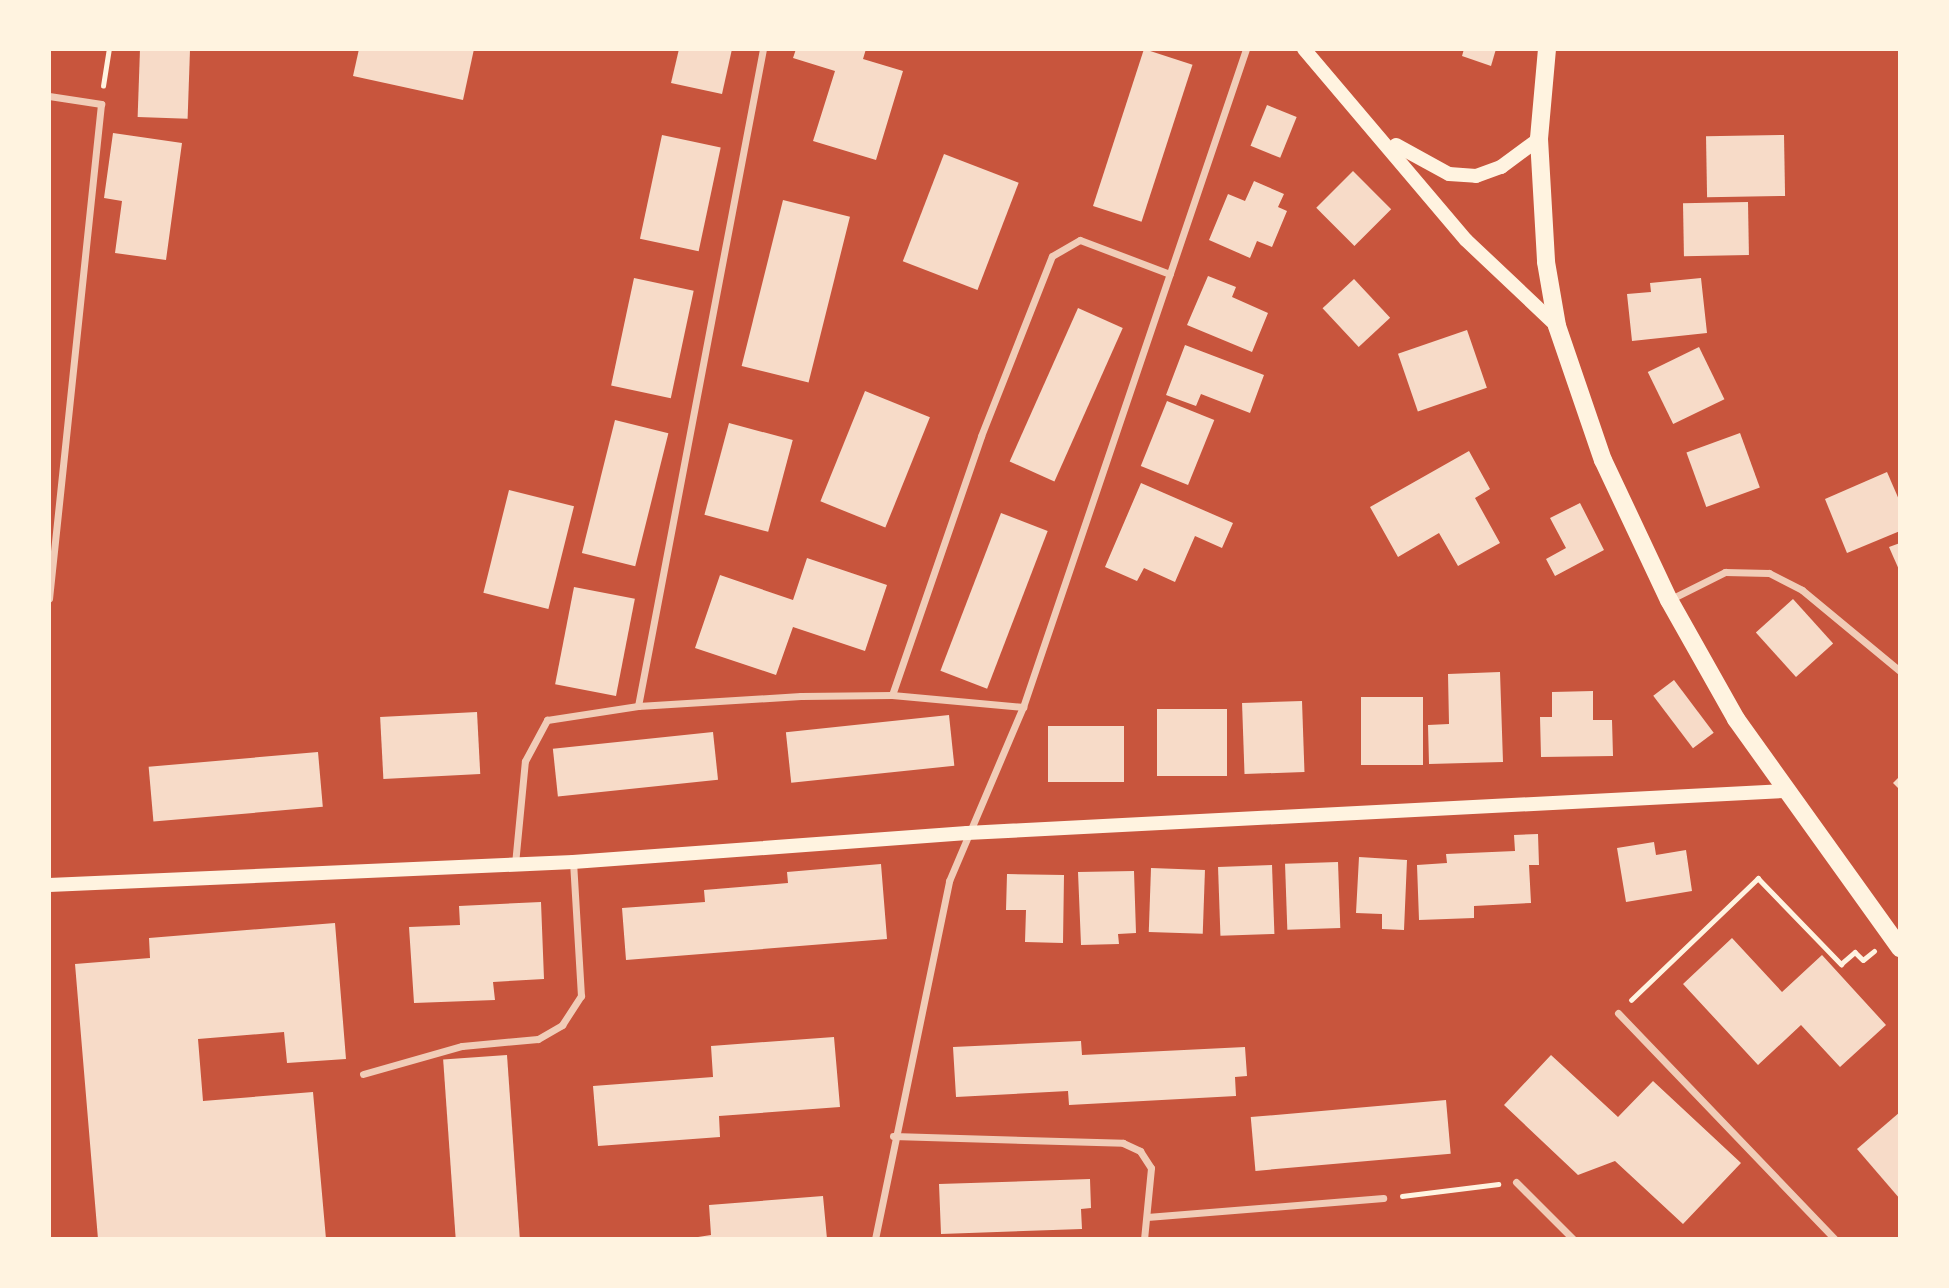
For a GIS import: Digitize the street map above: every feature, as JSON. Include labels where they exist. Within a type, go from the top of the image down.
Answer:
[{"type":"main road","points":[[1304,49],[1378,132],[1466,240],[1557,326]]},
{"type":"main road","points":[[1547,49],[1539,139],[1557,326],[1603,460],[1669,600],[1784,791],[1895,943]]},
{"type":"main road","points":[[1378,132],[1417,161],[1476,176],[1502,167],[1539,139]]},
{"type":"main road","points":[[49,885],[573,862],[967,833],[1784,791]]},
{"type":"street","points":[[638,706],[763,49]]},
{"type":"street","points":[[875,1239],[925,972],[967,833],[1023,706],[1246,49]]},
{"type":"street","points":[[49,96],[101,104],[49,598]]},
{"type":"street","points":[[892,695],[981,436],[1052,256],[1080,240],[1170,274]]},
{"type":"street","points":[[1669,600],[1725,572],[1769,573],[1802,590],[1900,671]]},
{"type":"street","points":[[515,864],[533,737],[547,720],[638,706],[892,695],[1023,706]]},
{"type":"street","points":[[363,1074],[462,1046],[538,1039],[562,1025],[581,996],[573,862]]},
{"type":"street","points":[[1618,1013],[1835,1239]]},
{"type":"street","points":[[893,1136],[1122,1143],[1140,1151],[1151,1168],[1144,1239]]},
{"type":"street","points":[[1516,1182],[1573,1239]]},
{"type":"street","points":[[1147,1217],[1384,1198]]},
{"type":"path","points":[[101,104],[109,49]]},
{"type":"path","points":[[1618,1013],[1758,878],[1841,964],[1855,952],[1863,960],[1895,943]]},
{"type":"path","points":[[1384,1198],[1516,1182]]},
{"type":"building","points":[[140,49],[190,51],[188,119],[138,117]]},
{"type":"building","points":[[359,49],[474,49],[463,100],[353,76]]},
{"type":"building","points":[[679,49],[732,49],[722,94],[671,83]]},
{"type":"building","points":[[796,49],[866,49],[863,59],[903,71],[876,160],[813,141],[835,71],[793,58]]},
{"type":"building","points":[[1144,49],[1193,65],[1142,222],[1093,206]]},
{"type":"building","points":[[1464,49],[1496,49],[1491,66],[1462,56]]},
{"type":"building","points":[[1267,105],[1297,117],[1280,158],[1251,146]]},
{"type":"building","points":[[113,133],[182,143],[166,260],[115,253],[122,201],[104,198]]},
{"type":"building","points":[[662,135],[721,147],[699,251],[640,239]]},
{"type":"building","points":[[1784,135],[1785,196],[1707,197],[1706,136]]},
{"type":"building","points":[[944,154],[1019,183],[977,290],[903,261]]},
{"type":"building","points":[[1353,171],[1391,209],[1354,246],[1316,208]]},
{"type":"building","points":[[1254,181],[1284,194],[1278,207],[1287,211],[1272,247],[1257,241],[1250,258],[1209,240],[1228,194],[1245,201]]},
{"type":"building","points":[[783,200],[850,217],[809,383],[742,366]]},
{"type":"building","points":[[1748,202],[1749,255],[1684,256],[1683,203]]},
{"type":"building","points":[[1208,276],[1236,287],[1232,297],[1268,313],[1252,352],[1187,325]]},
{"type":"building","points":[[634,278],[694,291],[671,398],[611,386]]},
{"type":"building","points":[[1701,278],[1707,333],[1632,341],[1627,294],[1651,292],[1650,283]]},
{"type":"building","points":[[1354,279],[1390,318],[1359,347],[1323,308]]},
{"type":"building","points":[[1078,308],[1123,328],[1054,481],[1010,461]]},
{"type":"building","points":[[1467,330],[1487,388],[1418,411],[1398,354]]},
{"type":"building","points":[[1185,345],[1264,375],[1250,413],[1201,394],[1196,406],[1166,395]]},
{"type":"building","points":[[1699,347],[1724,399],[1673,424],[1648,372]]},
{"type":"building","points":[[865,391],[930,417],[885,528],[820,501]]},
{"type":"building","points":[[1167,401],[1214,420],[1188,485],[1141,466]]},
{"type":"building","points":[[615,420],[668,433],[635,566],[582,553]]},
{"type":"building","points":[[729,423],[793,440],[768,532],[704,515]]},
{"type":"building","points":[[1740,433],[1760,488],[1706,507],[1686,452]]},
{"type":"building","points":[[1469,451],[1490,489],[1475,498],[1500,543],[1458,566],[1439,533],[1398,557],[1370,507]]},
{"type":"building","points":[[1887,472],[1900,502],[1900,531],[1847,553],[1825,499]]},
{"type":"building","points":[[1141,483],[1233,523],[1222,548],[1195,536],[1175,582],[1144,568],[1137,581],[1105,567]]},
{"type":"building","points":[[509,490],[574,506],[548,609],[483,593]]},
{"type":"building","points":[[1580,503],[1604,550],[1555,576],[1546,559],[1566,548],[1550,518]]},
{"type":"building","points":[[1001,513],[1048,531],[987,689],[940,671]]},
{"type":"building","points":[[1900,543],[1900,572],[1889,547]]},
{"type":"building","points":[[807,558],[887,585],[865,651],[793,627],[776,675],[695,648],[720,575],[793,600]]},
{"type":"building","points":[[574,587],[635,599],[616,696],[555,684]]},
{"type":"building","points":[[1793,599],[1833,644],[1796,677],[1756,632]]},
{"type":"building","points":[[1500,672],[1503,762],[1429,764],[1428,725],[1449,724],[1448,674]]},
{"type":"building","points":[[1674,680],[1714,733],[1693,748],[1653,696]]},
{"type":"building","points":[[1593,691],[1593,720],[1612,720],[1613,756],[1541,757],[1540,717],[1552,717],[1552,692]]},
{"type":"building","points":[[1361,697],[1423,697],[1423,765],[1361,765]]},
{"type":"building","points":[[1302,701],[1304,772],[1245,774],[1242,703]]},
{"type":"building","points":[[1157,709],[1227,709],[1227,776],[1157,776]]},
{"type":"building","points":[[477,712],[480,774],[383,779],[380,717]]},
{"type":"building","points":[[949,715],[954,766],[791,783],[786,732]]},
{"type":"building","points":[[1048,726],[1124,726],[1124,782],[1048,782]]},
{"type":"building","points":[[713,732],[718,780],[558,797],[553,749]]},
{"type":"building","points":[[318,752],[323,807],[153,822],[149,767]]},
{"type":"building","points":[[1900,776],[1900,790],[1893,783]]},
{"type":"building","points":[[1538,834],[1539,865],[1529,865],[1531,903],[1474,906],[1474,918],[1419,920],[1417,865],[1447,863],[1446,854],[1515,851],[1514,835]]},
{"type":"building","points":[[1654,842],[1656,855],[1686,850],[1692,891],[1626,902],[1617,848]]},
{"type":"building","points":[[1359,857],[1407,860],[1404,930],[1382,929],[1382,914],[1356,913]]},
{"type":"building","points":[[1338,862],[1340,928],[1287,930],[1285,864]]},
{"type":"building","points":[[881,864],[887,939],[626,960],[622,908],[705,902],[704,890],[788,883],[787,872]]},
{"type":"building","points":[[1272,865],[1274,934],[1220,936],[1218,867]]},
{"type":"building","points":[[1151,868],[1205,870],[1203,934],[1149,932]]},
{"type":"building","points":[[1134,871],[1136,933],[1118,934],[1119,944],[1081,945],[1078,872]]},
{"type":"building","points":[[1007,874],[1064,875],[1063,943],[1025,942],[1026,910],[1006,910]]},
{"type":"building","points":[[541,902],[544,979],[493,982],[495,1000],[414,1003],[409,927],[460,925],[459,906]]},
{"type":"building","points":[[335,923],[346,1059],[287,1063],[284,1032],[198,1039],[203,1101],[313,1092],[326,1239],[98,1239],[75,964],[150,958],[149,938]]},
{"type":"building","points":[[1732,938],[1782,992],[1822,955],[1886,1025],[1840,1067],[1801,1025],[1758,1065],[1683,984]]},
{"type":"building","points":[[834,1037],[840,1107],[719,1116],[720,1137],[598,1146],[593,1086],[713,1077],[711,1046]]},
{"type":"building","points":[[1081,1041],[1082,1055],[1245,1047],[1247,1076],[1235,1077],[1236,1096],[1069,1105],[1068,1091],[956,1097],[953,1047]]},
{"type":"building","points":[[507,1055],[520,1239],[456,1239],[443,1059]]},
{"type":"building","points":[[1551,1055],[1618,1117],[1653,1081],[1741,1163],[1683,1224],[1615,1161],[1578,1175],[1504,1105]]},
{"type":"building","points":[[1446,1100],[1451,1154],[1255,1171],[1251,1117]]},
{"type":"building","points":[[1900,1112],[1900,1199],[1857,1149]]},
{"type":"building","points":[[1090,1179],[1091,1208],[1081,1209],[1082,1229],[941,1234],[939,1184]]},
{"type":"building","points":[[823,1196],[827,1239],[685,1239],[711,1235],[709,1205]]}]
